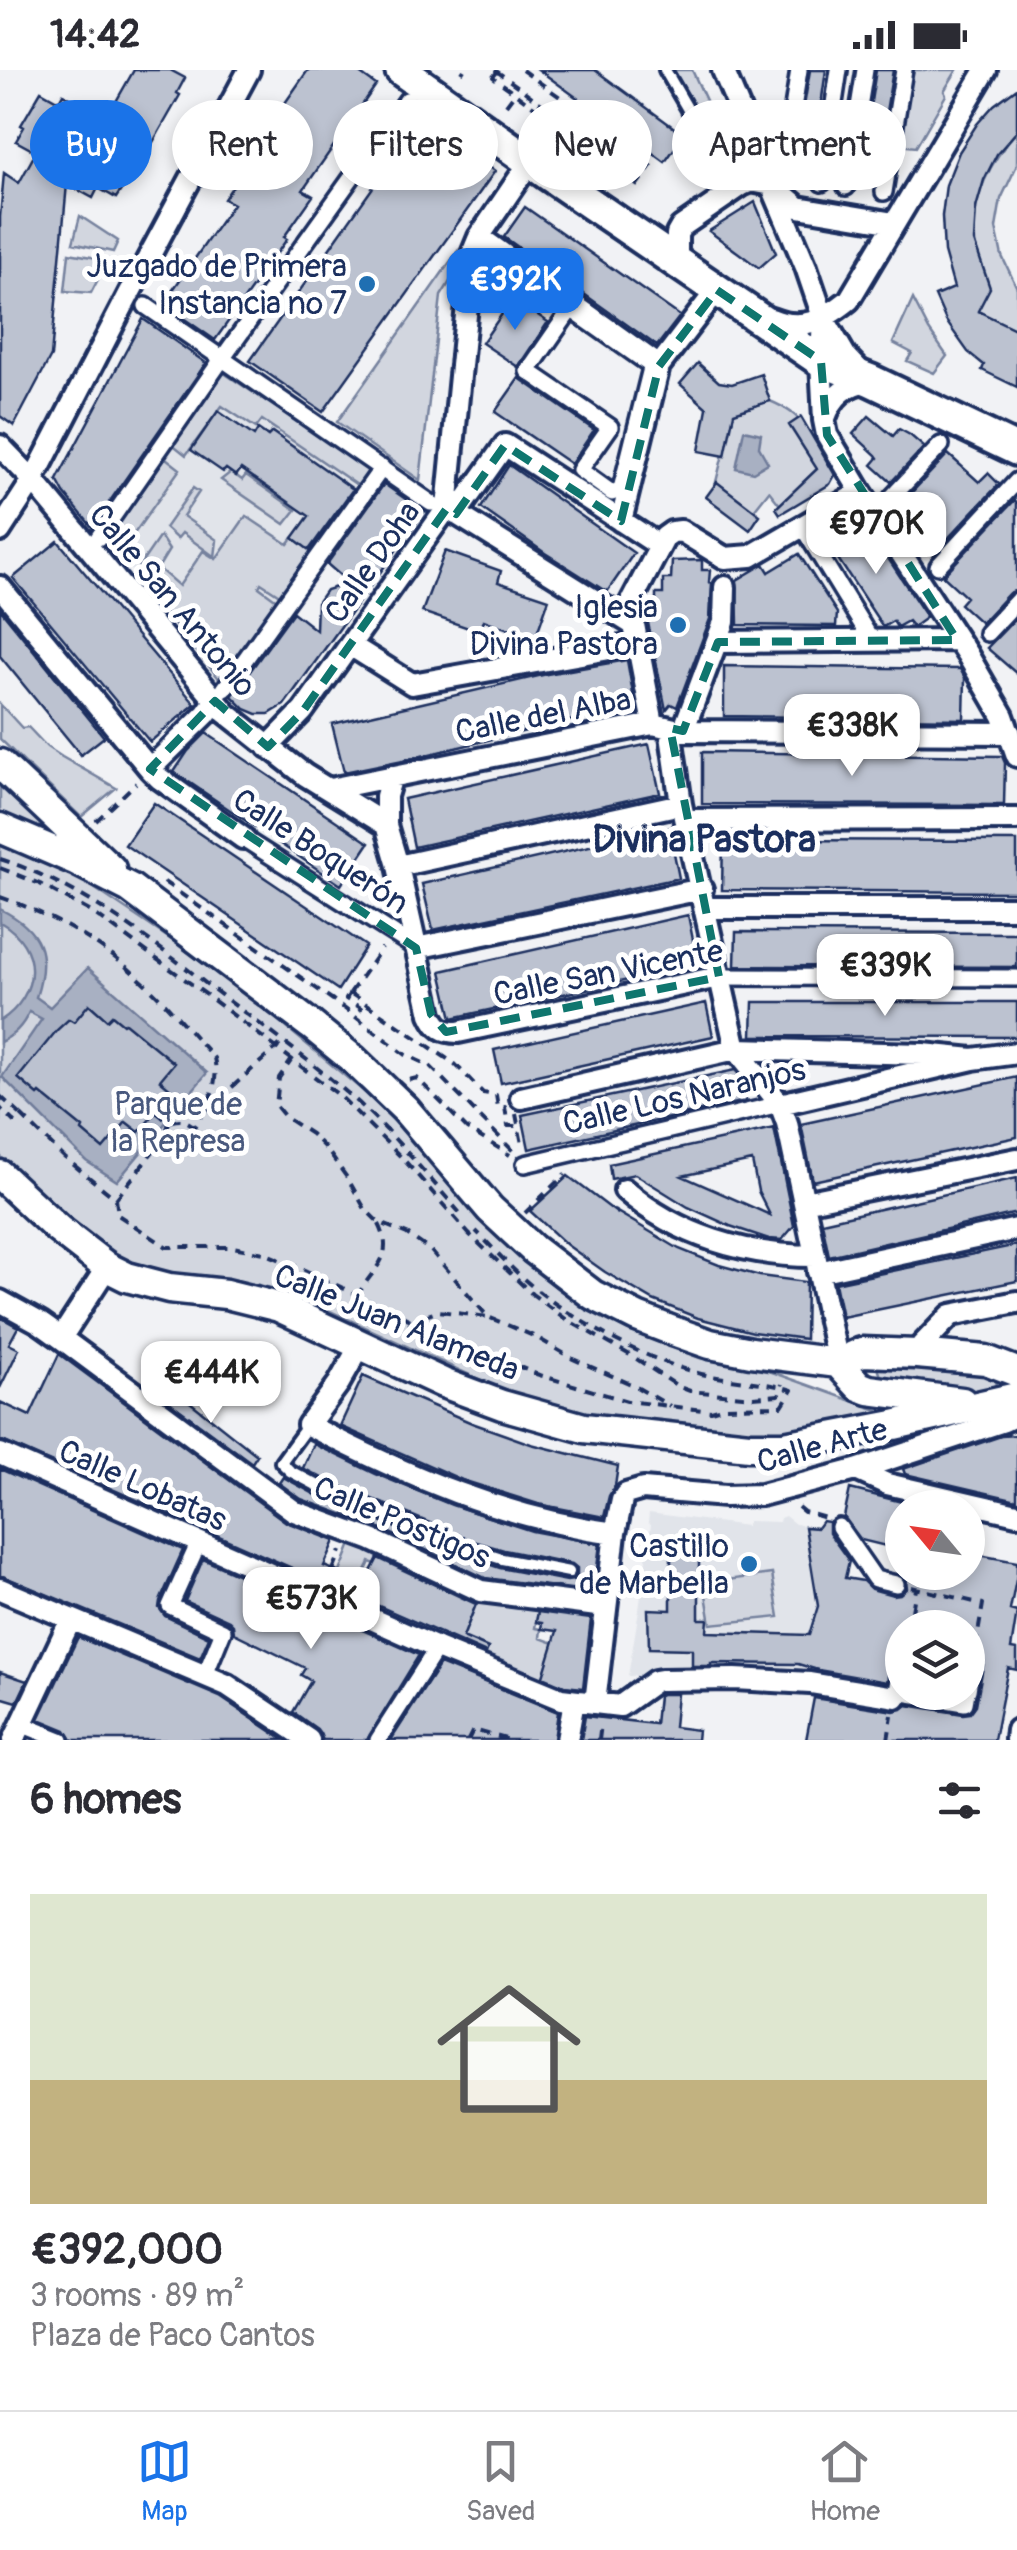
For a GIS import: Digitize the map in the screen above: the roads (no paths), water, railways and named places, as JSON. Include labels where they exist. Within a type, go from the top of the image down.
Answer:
[{"type":"main road","points":[[404,85],[518,155]]},
{"type":"main road","points":[[570,190],[820,361],[870,380],[1017,450]]},
{"type":"street","points":[[0,531],[33,480],[249,70]]},
{"type":"street","points":[[723,70],[736,100]]},
{"type":"street","points":[[794,100],[799,70]]},
{"type":"street","points":[[834,100],[839,70]]},
{"type":"street","points":[[860,100],[865,70]]},
{"type":"street","points":[[884,192],[904,70]]},
{"type":"street","points":[[750,311],[792,326],[823,318],[849,300],[986,70]]},
{"type":"street","points":[[98,538],[404,85]]},
{"type":"street","name":"Calle Doha","points":[[268,747],[303,711],[445,508],[472,254],[518,180]]},
{"type":"street","points":[[677,264],[677,234],[681,226],[735,190]]},
{"type":"street","points":[[774,190],[823,318],[845,355],[870,380],[839,393],[824,420]]},
{"type":"street","points":[[778,190],[798,207],[894,223]]},
{"type":"street","points":[[479,237],[658,366]]},
{"type":"street","points":[[621,520],[658,366],[717,290]]},
{"type":"street","points":[[146,306],[382,468],[636,634]]},
{"type":"street","points":[[570,308],[651,368],[621,489],[612,493],[580,470],[610,427],[528,371],[570,308]]},
{"type":"street","points":[[823,318],[820,361],[827,435],[1002,716],[1017,756]]},
{"type":"street","points":[[445,508],[505,445],[660,546]]},
{"type":"street","points":[[892,497],[942,445]]},
{"type":"street","name":"Calle San Antonio","points":[[0,446],[220,695],[240,726],[304,775],[386,825]]},
{"type":"street","points":[[150,769],[206,714],[382,468]]},
{"type":"street","points":[[938,566],[1017,481]]},
{"type":"street","points":[[0,764],[130,888],[354,1060],[406,1110],[490,1209],[566,1276],[637,1317],[710,1344],[838,1363],[862,1352],[986,1360],[1010,1368],[1017,1395],[979,1404],[869,1390],[859,1386],[838,1363],[780,1104],[736,1049],[683,812],[669,728],[636,634],[630,604],[660,546],[672,532],[681,531],[725,558],[752,556],[861,492]]},
{"type":"street","points":[[802,526],[872,641]]},
{"type":"street","points":[[669,728],[718,642],[724,622],[725,558]]},
{"type":"street","name":"Calle Boquerón","points":[[0,586],[159,778],[243,838],[416,948],[704,898],[1017,908]]},
{"type":"street","points":[[987,634],[1017,601]]},
{"type":"street","points":[[350,645],[412,684],[636,634]]},
{"type":"street","points":[[718,642],[957,640]]},
{"type":"street","name":"Calle del Alba","points":[[330,788],[669,728],[1010,733]]},
{"type":"street","points":[[392,776],[386,796],[386,825],[398,866],[683,812],[1017,819]]},
{"type":"street","points":[[0,828],[77,860],[130,888]]},
{"type":"street","name":"Calle San Vicente","points":[[398,866],[431,1014],[437,1026],[446,1032],[719,977],[1017,978]]},
{"type":"street","name":"Calle Los Naranjos","points":[[521,1098],[736,1049],[973,1059]]},
{"type":"street","name":"Calle Los Naranjos","points":[[525,1164],[973,1059],[1017,1053]]},
{"type":"street","points":[[804,1202],[1017,1158]]},
{"type":"street","name":"Calle Juan Alameda","points":[[0,1175],[107,1268],[149,1284],[257,1300],[294,1313],[443,1384],[584,1428],[750,1446],[784,1446],[979,1404]]},
{"type":"street","points":[[625,1190],[656,1213],[696,1233],[722,1243],[816,1264],[1017,1229]]},
{"type":"street","points":[[62,1338],[107,1268]]},
{"type":"street","name":"Calle Postigos","points":[[0,1301],[62,1338],[294,1511],[372,1540],[481,1591],[605,1607]]},
{"type":"street","points":[[917,1354],[951,1316],[1017,1302]]},
{"type":"street","points":[[361,1344],[339,1383],[308,1424],[386,1462],[500,1508],[565,1526],[614,1533],[605,1607],[584,1702],[567,1740]]},
{"type":"street","name":"Calle Arte","points":[[614,1533],[622,1500],[636,1490],[760,1495],[856,1470],[1017,1415]]},
{"type":"street","name":"Calle Lobatas","points":[[0,1454],[438,1648],[561,1699],[584,1702]]},
{"type":"street","points":[[856,1470],[887,1484],[1017,1514]]},
{"type":"street","points":[[839,1526],[875,1579],[885,1581]]},
{"type":"street","points":[[199,1542],[170,1606],[224,1630],[204,1675]]},
{"type":"street","points":[[0,1589],[204,1675],[250,1699],[309,1740]]},
{"type":"street","points":[[19,1728],[71,1619]]},
{"type":"street","points":[[378,1740],[438,1648]]},
{"type":"street","points":[[584,1702],[620,1706],[661,1680],[810,1683],[885,1693]]},
{"type":"street","points":[[0,1712],[19,1728],[60,1740]]},
{"type":"street","points":[[1016,1740],[1017,1730]]},
{"type":"lane","points":[[665,70],[729,193]]},
{"type":"lane","points":[[308,1424],[280,1462],[290,1470],[322,1488],[470,1550],[569,1572]]},
{"type":"water","points":[[744,430],[761,434],[759,447],[768,463],[753,472],[736,468]]},
{"type":"water","points":[[0,909],[25,926],[39,945],[42,968],[36,997],[50,1007],[88,968],[207,1073],[117,1181],[86,1161],[2,1077],[42,1019],[29,1012],[17,1030],[0,1042],[0,1021],[23,998],[31,971],[24,944],[0,922]]},
{"type":"place","name":"Juzgado de Primera Instancia nº 7","points":[[367,284]]},
{"type":"place","name":"Iglesia Divina Pastora","points":[[678,625]]},
{"type":"place","name":"Castillo de Marbella","points":[[749,1564]]},
{"type":"district","name":"Divina Pastora","points":[[704,839]]},
{"type":"park label","name":"Parque de la Represa","points":[[178,1122]]}]
